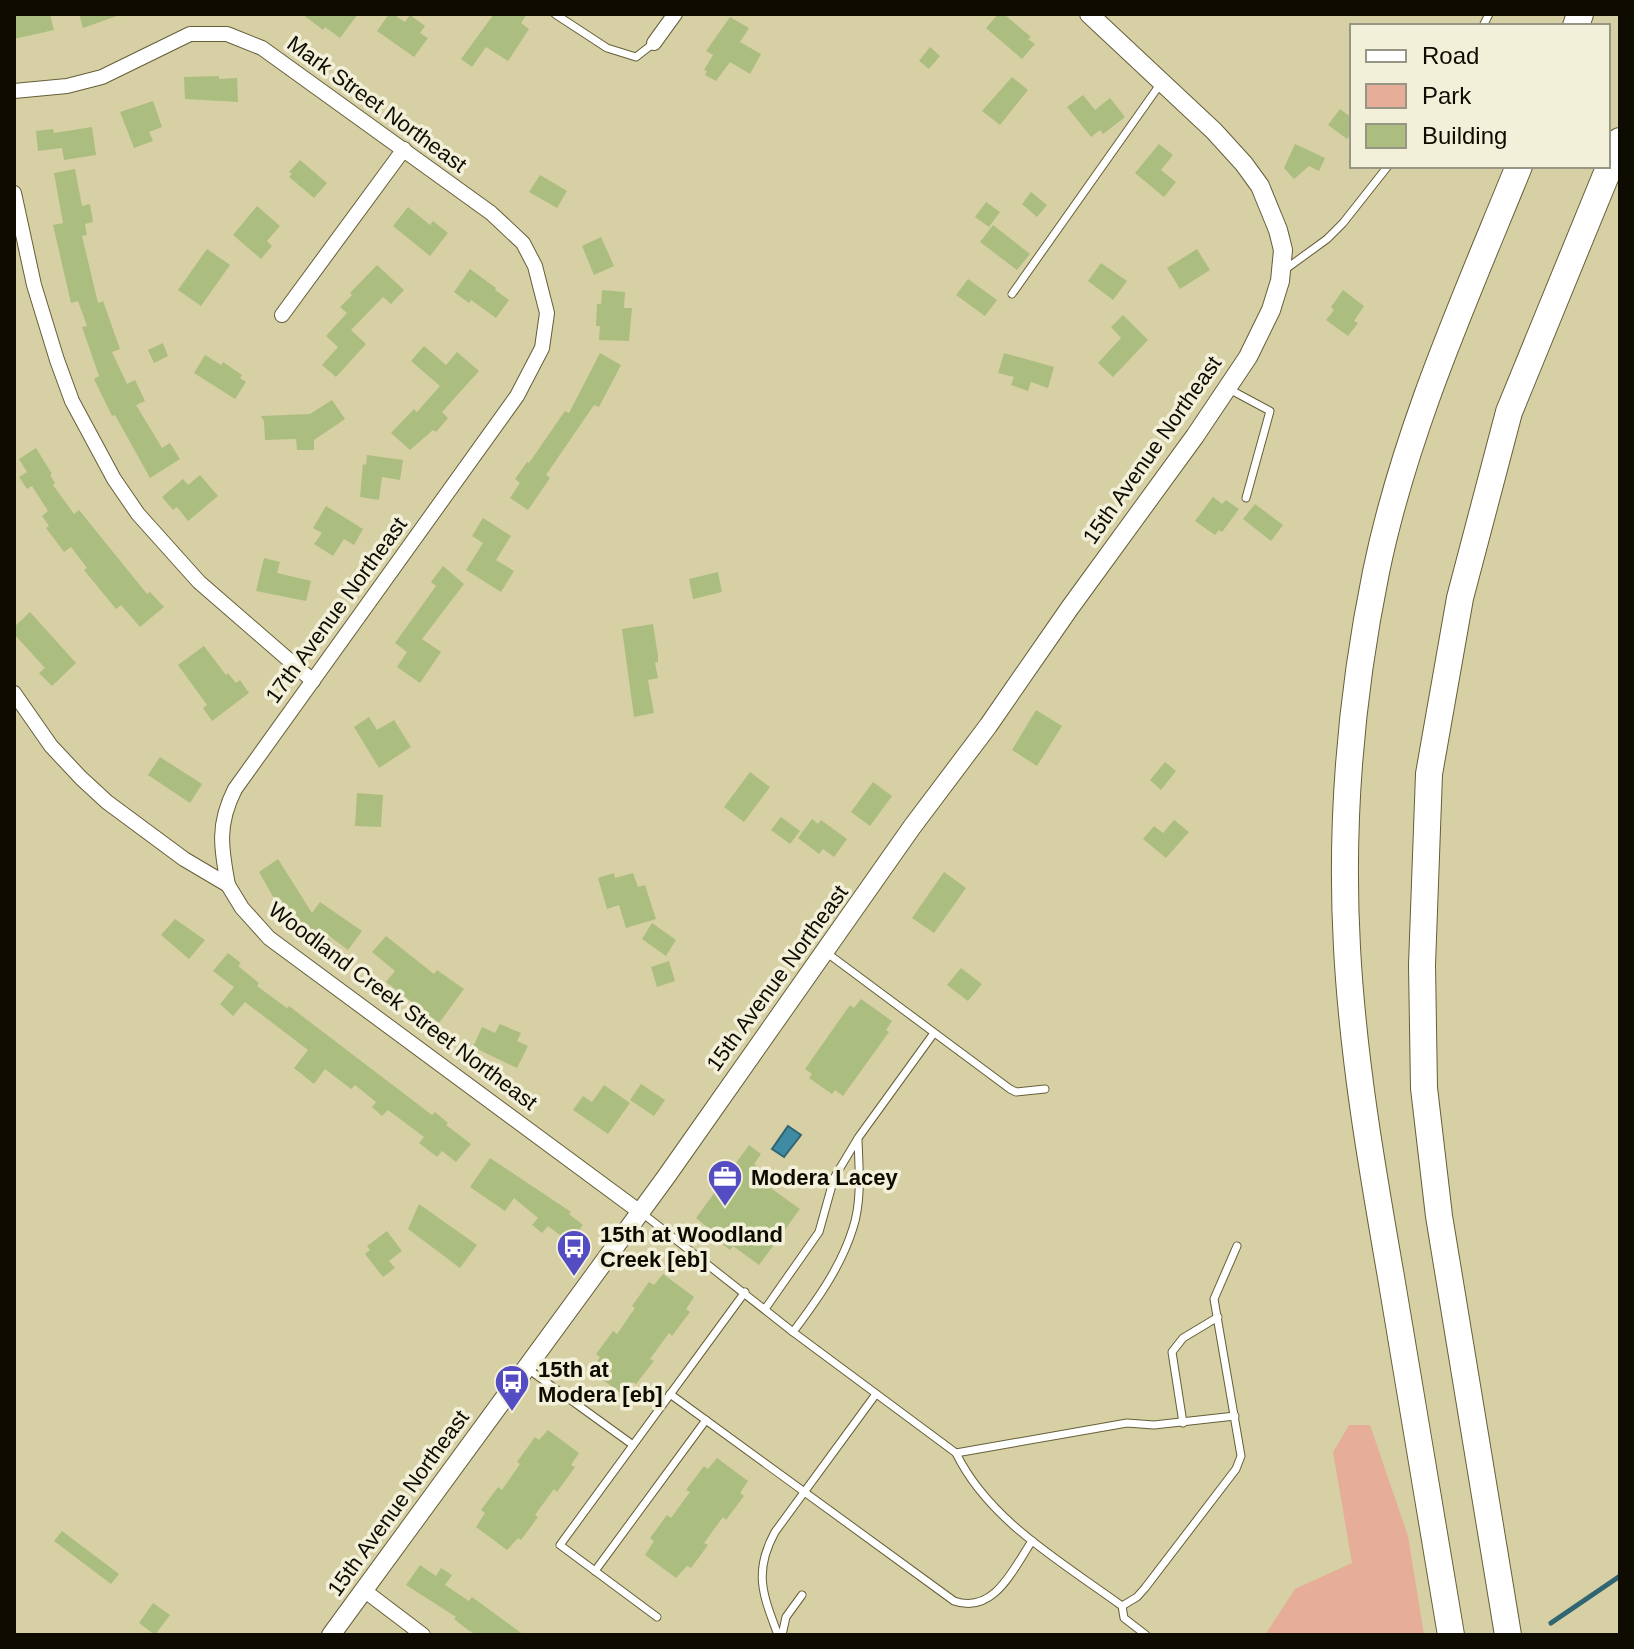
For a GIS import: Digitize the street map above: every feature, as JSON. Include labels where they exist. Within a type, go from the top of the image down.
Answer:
[{"type":"highway","points":[[1610,165],[1620,141]]},
{"type":"highway","points":[[1451,1635],[1358,1068],[1347,945],[1346,820],[1356,695],[1377,570],[1392,508],[1430,386],[1518,168]]},
{"type":"highway","points":[[1508,1635],[1439,1216],[1424,1088],[1422,965],[1429,774],[1460,598],[1509,412],[1609,168]]},
{"type":"street","points":[[654,43],[675,14]]},
{"type":"street","points":[[1089,14],[1214,131],[1244,164],[1260,186],[1280,240],[1281,273]]},
{"type":"street","name":"Mark Street Northeast","points":[[14,91],[67,86],[102,77],[190,34],[227,34],[273,55],[491,213],[514,233],[530,254],[543,288],[547,313],[542,348],[529,376]]},
{"type":"street","points":[[282,315],[404,149]]},
{"type":"street","points":[[14,193],[34,285],[57,360],[72,401],[114,479],[146,524],[199,582],[313,681]]},
{"type":"street","name":"15th Avenue Northeast","points":[[331,1635],[640,1212],[1227,388],[1255,345],[1271,310],[1281,273]]},
{"type":"street","name":"17th Avenue Northeast","points":[[228,885],[220,842],[230,799],[529,376]]},
{"type":"street","name":"Woodland Creek Street Northeast","points":[[14,693],[51,746],[98,794],[184,859],[228,885],[248,916],[269,938],[640,1212]]},
{"type":"street","points":[[365,1591],[423,1635]]},
{"type":"lane","points":[[555,14],[607,48],[636,57],[654,43]]},
{"type":"lane","points":[[1012,294],[1161,83]]},
{"type":"lane","points":[[1281,273],[1327,239],[1386,168]]},
{"type":"lane","points":[[1227,388],[1270,411],[1246,498]]},
{"type":"lane","points":[[825,952],[1016,1092],[1045,1089]]},
{"type":"lane","points":[[765,1309],[819,1232],[834,1178],[858,1138],[934,1033]]},
{"type":"lane","points":[[793,1332],[819,1298],[853,1228],[859,1186],[858,1138]]},
{"type":"lane","points":[[640,1212],[793,1332],[956,1453],[976,1489],[1032,1541],[1122,1606],[1124,1618],[1146,1635]]},
{"type":"lane","points":[[1122,1606],[1145,1588],[1236,1469],[1241,1456],[1214,1299],[1237,1246]]},
{"type":"lane","points":[[657,1617],[560,1545],[745,1292]]},
{"type":"lane","points":[[1183,1423],[1172,1352],[1183,1338],[1218,1317]]},
{"type":"lane","points":[[526,1367],[633,1445]]},
{"type":"lane","points":[[670,1394],[954,1601],[969,1606],[988,1600],[1032,1541]]},
{"type":"lane","points":[[780,1635],[766,1603],[760,1573],[764,1552],[775,1532],[876,1394]]},
{"type":"lane","points":[[956,1453],[1127,1423],[1154,1425],[1235,1416]]},
{"type":"lane","points":[[595,1571],[706,1420]]},
{"type":"lane","points":[[780,1635],[786,1617],[802,1595]]},
{"type":"green space","points":[[1349,1425],[1370,1425],[1408,1536],[1424,1635],[1265,1635],[1295,1589],[1352,1563],[1333,1452]]},
{"type":"water","points":[[788,1126],[801,1135],[784,1157],[772,1149]]},
{"type":"building","points":[[14,14],[50,14],[54,30],[14,39]]},
{"type":"building","points":[[79,14],[116,14],[117,16],[83,28]]},
{"type":"building","points":[[302,14],[358,14],[340,38]]},
{"type":"building","points":[[389,14],[405,22],[410,15],[425,26],[420,33],[428,38],[414,57],[377,31]]},
{"type":"building","points":[[494,14],[527,14],[521,23],[529,29],[508,61],[486,47],[472,67],[461,59]]},
{"type":"building","points":[[998,14],[1004,14],[1035,44],[1022,59],[986,28]]},
{"type":"building","points":[[730,17],[749,28],[740,42],[761,54],[750,74],[730,62],[716,81],[705,75],[707,71],[704,70],[713,55],[706,51]]},
{"type":"building","points":[[930,47],[940,56],[929,69],[919,61]]},
{"type":"building","points":[[219,76],[219,79],[237,78],[238,102],[185,99],[184,77]]},
{"type":"building","points":[[1012,77],[1028,90],[1000,125],[982,111]]},
{"type":"building","points":[[1083,95],[1095,110],[1110,98],[1125,117],[1103,134],[1100,130],[1091,137],[1067,107]]},
{"type":"building","points":[[153,101],[162,127],[149,132],[153,141],[134,148],[120,112]]},
{"type":"building","points":[[1340,109],[1350,116],[1350,135],[1347,139],[1328,125]]},
{"type":"building","points":[[92,127],[96,155],[64,160],[62,148],[38,151],[36,131],[53,129],[54,133]]},
{"type":"building","points":[[1159,144],[1173,155],[1161,170],[1176,182],[1164,197],[1135,173]]},
{"type":"building","points":[[1295,144],[1325,158],[1319,171],[1309,166],[1294,179],[1284,168]]},
{"type":"building","points":[[300,160],[327,183],[314,198],[289,177],[292,174],[289,172]]},
{"type":"building","points":[[75,169],[82,206],[90,204],[93,222],[85,224],[87,235],[82,236],[98,303],[103,301],[120,349],[112,352],[127,384],[135,380],[145,401],[136,405],[162,448],[170,443],[180,459],[150,478],[115,415],[112,416],[94,379],[99,376],[82,327],[87,326],[78,301],[71,303],[53,225],[63,223],[54,173]]},
{"type":"building","points":[[540,175],[567,191],[557,208],[529,192]]},
{"type":"building","points":[[1031,192],[1047,205],[1037,217],[1022,204]]},
{"type":"building","points":[[986,202],[1000,212],[989,227],[975,217]]},
{"type":"building","points":[[257,206],[280,226],[267,241],[272,246],[261,259],[233,235]]},
{"type":"building","points":[[408,207],[430,225],[433,221],[448,233],[430,256],[393,226]]},
{"type":"building","points":[[993,225],[1030,254],[1017,270],[980,242]]},
{"type":"building","points":[[601,237],[614,266],[594,275],[582,246]]},
{"type":"building","points":[[207,249],[230,265],[201,306],[178,290]]},
{"type":"building","points":[[1197,249],[1210,270],[1180,289],[1167,268]]},
{"type":"building","points":[[1101,263],[1127,281],[1113,300],[1088,281]]},
{"type":"building","points":[[377,265],[404,290],[391,304],[383,297],[351,330],[366,344],[336,377],[322,365],[338,347],[326,336],[347,313],[340,307],[352,295],[350,293]]},
{"type":"building","points":[[470,269],[509,300],[496,318],[454,292]]},
{"type":"building","points":[[968,279],[997,300],[985,316],[956,295]]},
{"type":"building","points":[[602,290],[625,292],[624,308],[632,308],[629,341],[599,340],[597,304],[601,304]]},
{"type":"building","points":[[1343,290],[1364,306],[1354,321],[1358,323],[1348,336],[1326,320]]},
{"type":"building","points":[[1123,315],[1148,340],[1113,377],[1098,363],[1121,338],[1111,327]]},
{"type":"building","points":[[163,343],[168,356],[154,363],[148,350]]},
{"type":"building","points":[[424,346],[446,365],[457,352],[479,371],[442,412],[448,418],[436,432],[433,430],[410,450],[391,433],[414,409],[417,412],[440,386],[411,361]]},
{"type":"building","points":[[600,353],[621,365],[599,407],[594,405],[546,475],[550,478],[528,510],[510,498],[520,483],[515,479],[565,411],[569,413]]},
{"type":"building","points":[[1004,353],[1054,367],[1048,388],[1031,382],[1028,391],[1011,385],[1014,377],[998,373]]},
{"type":"building","points":[[205,355],[221,365],[223,362],[242,375],[240,378],[246,382],[235,399],[194,373]]},
{"type":"building","points":[[332,400],[345,419],[314,440],[314,450],[297,450],[296,439],[265,440],[261,416],[310,414]]},
{"type":"building","points":[[36,448],[52,474],[53,485],[74,514],[79,510],[147,594],[150,592],[164,607],[140,627],[121,605],[116,609],[84,570],[87,568],[71,547],[64,552],[46,528],[49,526],[42,516],[48,511],[32,486],[27,489],[19,477],[27,472],[19,459]]},
{"type":"building","points":[[367,455],[403,460],[400,480],[382,477],[379,500],[360,497],[363,464],[366,465]]},
{"type":"building","points":[[200,475],[218,496],[188,521],[177,507],[173,510],[162,497],[183,479],[188,485]]},
{"type":"building","points":[[1213,497],[1222,504],[1226,500],[1239,509],[1222,532],[1219,530],[1215,535],[1195,521]]},
{"type":"building","points":[[1255,504],[1283,525],[1271,541],[1243,519]]},
{"type":"building","points":[[326,506],[363,529],[354,545],[344,539],[333,556],[314,544],[322,533],[313,528]]},
{"type":"building","points":[[483,518],[511,536],[496,560],[514,571],[501,592],[466,570],[483,543],[472,536]]},
{"type":"building","points":[[264,558],[280,562],[277,573],[311,581],[306,601],[256,591]]},
{"type":"building","points":[[443,566],[464,584],[422,639],[441,652],[420,683],[397,667],[407,652],[395,643],[436,586],[431,582]]},
{"type":"building","points":[[718,572],[722,592],[693,599],[689,579]]},
{"type":"building","points":[[30,612],[76,663],[52,686],[39,673],[45,668],[14,634],[14,627]]},
{"type":"building","points":[[653,624],[658,678],[648,680],[654,713],[634,717],[622,629]]},
{"type":"building","points":[[204,646],[226,675],[228,673],[236,683],[240,680],[249,693],[212,721],[203,708],[207,705],[178,665]]},
{"type":"building","points":[[1036,710],[1062,726],[1037,766],[1012,750]]},
{"type":"building","points":[[369,717],[377,730],[394,720],[411,747],[379,768],[354,727]]},
{"type":"building","points":[[160,757],[202,784],[190,803],[148,775]]},
{"type":"building","points":[[1165,762],[1176,771],[1161,790],[1150,780]]},
{"type":"building","points":[[750,772],[770,787],[744,822],[724,807]]},
{"type":"building","points":[[873,782],[892,796],[870,826],[851,812]]},
{"type":"building","points":[[357,793],[383,795],[381,827],[355,826]]},
{"type":"building","points":[[781,817],[800,831],[790,844],[771,830]]},
{"type":"building","points":[[812,819],[818,824],[821,820],[847,839],[834,857],[823,849],[819,854],[798,838]]},
{"type":"building","points":[[1174,820],[1189,832],[1166,858],[1143,839],[1154,826],[1163,833]]},
{"type":"building","points":[[278,859],[312,913],[320,902],[362,931],[348,950],[324,932],[332,943],[330,945],[292,916],[279,897],[275,900],[259,872]]},
{"type":"building","points":[[944,872],[966,888],[934,933],[912,918]]},
{"type":"building","points":[[614,873],[615,878],[633,873],[638,887],[645,885],[656,919],[626,928],[619,905],[607,909],[598,878]]},
{"type":"building","points":[[175,919],[205,940],[189,959],[161,935]]},
{"type":"building","points":[[652,923],[676,940],[666,956],[642,939]]},
{"type":"building","points":[[386,936],[434,974],[437,970],[464,989],[439,1023],[386,982],[395,971],[372,952]]},
{"type":"building","points":[[228,953],[259,983],[257,986],[287,1008],[289,1006],[432,1115],[435,1112],[448,1123],[446,1125],[471,1144],[456,1162],[442,1151],[437,1157],[419,1143],[424,1137],[388,1110],[382,1116],[372,1107],[376,1102],[355,1085],[351,1089],[325,1069],[314,1084],[294,1068],[308,1050],[245,1002],[233,1016],[220,1004],[234,987],[213,971]]},
{"type":"building","points":[[669,961],[675,981],[657,987],[651,967]]},
{"type":"building","points":[[961,968],[982,984],[968,1001],[947,985]]},
{"type":"building","points":[[861,999],[892,1021],[886,1030],[889,1032],[843,1096],[835,1090],[832,1094],[809,1078],[812,1074],[805,1069],[850,1005],[854,1008]]},
{"type":"building","points":[[500,1024],[521,1033],[517,1041],[528,1046],[517,1068],[473,1047],[482,1027],[495,1033]]},
{"type":"building","points":[[641,1084],[665,1100],[654,1116],[630,1100]]},
{"type":"building","points":[[604,1085],[630,1103],[608,1134],[573,1110],[583,1096],[592,1102]]},
{"type":"building","points":[[749,1145],[761,1154],[754,1164],[773,1178],[768,1186],[800,1209],[759,1265],[733,1246],[730,1250],[704,1230],[707,1227],[696,1218]]},
{"type":"building","points":[[490,1158],[571,1212],[569,1214],[583,1225],[569,1242],[548,1226],[542,1233],[532,1225],[538,1218],[514,1198],[505,1211],[470,1187]]},
{"type":"building","points":[[419,1204],[477,1245],[460,1268],[408,1229]]},
{"type":"building","points":[[387,1231],[402,1251],[389,1261],[395,1268],[383,1277],[365,1254],[370,1250],[367,1246]]},
{"type":"building","points":[[663,1274],[694,1297],[686,1309],[690,1312],[672,1336],[669,1333],[650,1359],[654,1361],[636,1384],[633,1382],[622,1394],[591,1371],[600,1357],[596,1354],[613,1331],[617,1334],[649,1282],[654,1285]]},
{"type":"building","points":[[548,1430],[579,1453],[571,1465],[575,1467],[557,1492],[554,1489],[521,1540],[518,1538],[507,1550],[476,1527],[485,1513],[481,1510],[498,1487],[502,1490],[535,1437],[539,1440]]},
{"type":"building","points":[[717,1458],[748,1481],[740,1493],[744,1496],[726,1520],[723,1517],[691,1568],[687,1566],[676,1578],[645,1555],[654,1541],[650,1538],[667,1515],[671,1518],[704,1466],[708,1469]]},
{"type":"building","points":[[62,1531],[119,1574],[111,1584],[54,1541]]},
{"type":"building","points":[[420,1565],[436,1576],[441,1568],[452,1575],[445,1585],[469,1601],[472,1597],[524,1635],[477,1635],[468,1630],[454,1619],[456,1617],[406,1585]]},
{"type":"building","points":[[153,1603],[170,1615],[155,1635],[139,1623]]},
{"type":"waterway","points":[[1551,1623],[1620,1576]]},
{"type":"place","name":"Modera Lacey","points":[[725,1208]]},
{"type":"place","name":"15th at Woodland Creek [eb]","points":[[574,1278]]},
{"type":"place","name":"15th at Modera [eb]","points":[[512,1413]]}]
